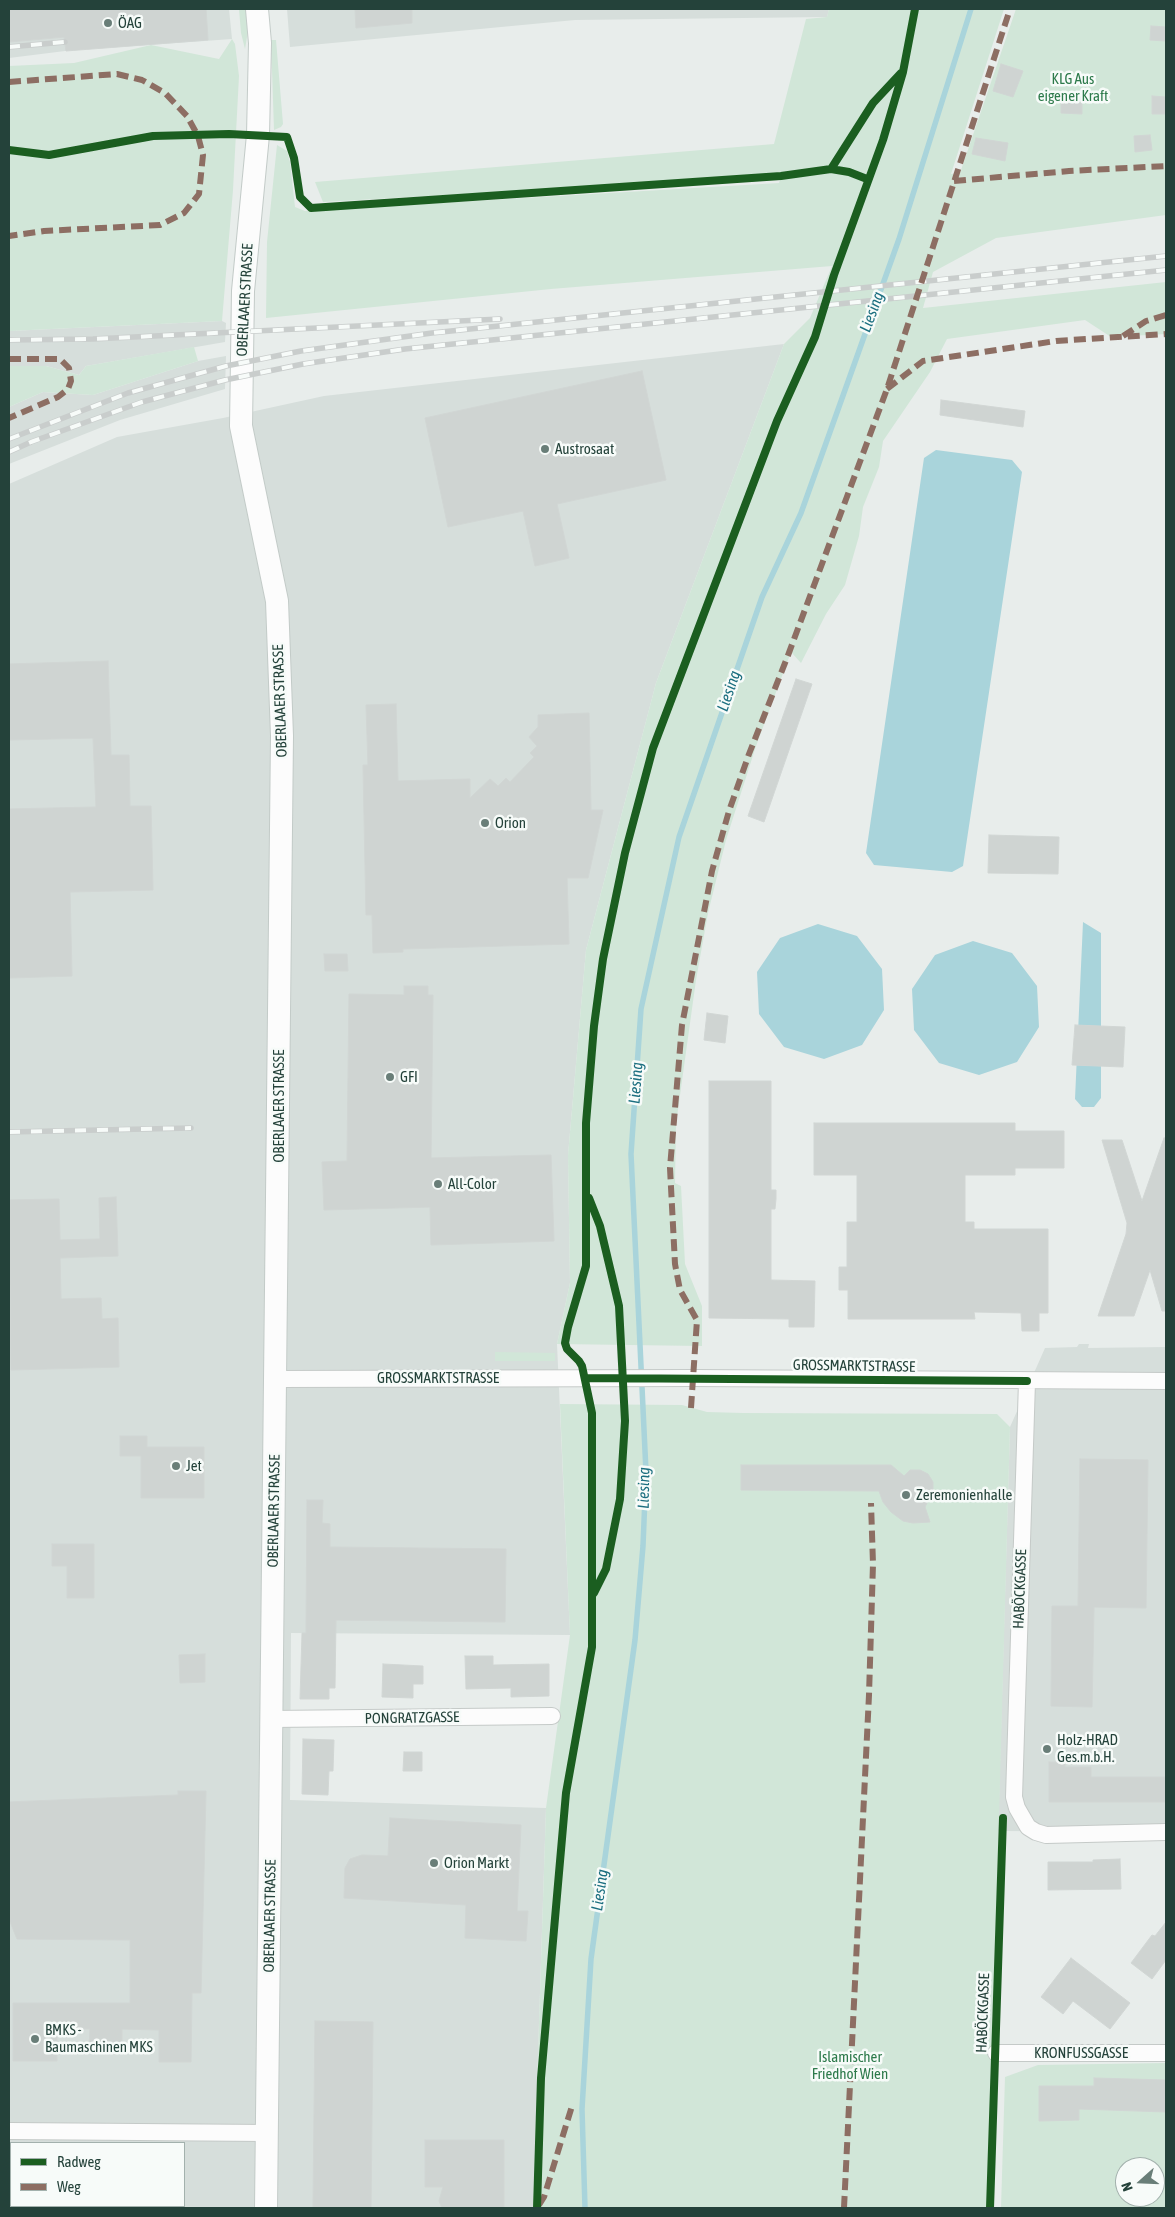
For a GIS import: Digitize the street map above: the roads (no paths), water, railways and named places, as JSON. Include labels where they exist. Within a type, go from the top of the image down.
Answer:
[{"type":"main road","name":"OBERLAAER STRASSE","points":[[257,9],[260,43],[258,135],[243,291],[241,426],[277,601],[282,736],[266,2208]]},
{"type":"street","name":"GROSSMARKTSTRASSE","points":[[276,1378],[1166,1381]]},
{"type":"street","name":"HABÖCKGASSE","points":[[1027,1381],[1014,1797],[1017,1808],[1028,1827],[1046,1835],[1166,1832]]},
{"type":"street","name":"PONGRATZGASSE","points":[[272,1719],[552,1716]]},
{"type":"street","name":"KRONFUSSGASSE","points":[[996,2053],[1166,2053]]},
{"type":"street","points":[[9,2130],[268,2133]]},
{"type":"water","points":[[936,450],[1012,460],[1022,472],[963,866],[952,872],[874,865],[866,853],[924,458]]},
{"type":"water","points":[[1083,922],[1101,933],[1101,1098],[1094,1107],[1082,1107],[1075,1099]]},
{"type":"water","points":[[818,924],[857,936],[882,969],[884,1010],[862,1045],[824,1059],[784,1047],[759,1014],[757,972],[780,938]]},
{"type":"water","points":[[973,941],[1012,953],[1037,986],[1039,1027],[1017,1062],[979,1075],[939,1063],[914,1030],[912,989],[935,955]]},
{"type":"waterway","name":"Liesing","points":[[585,2208],[582,2109],[591,1959],[635,1640],[643,1546],[646,1472],[631,1154],[641,1009],[679,837],[762,597],[801,513],[899,239],[971,9]]},
{"type":"railway","points":[[9,47],[65,42]]},
{"type":"railway","points":[[9,439],[128,393],[226,366],[301,351],[432,333],[1166,256]]},
{"type":"railway","points":[[9,452],[31,442],[142,402],[225,380],[303,364],[405,349],[1166,270]]},
{"type":"railway","points":[[9,340],[93,339],[500,319]]},
{"type":"railway","points":[[9,1132],[191,1128]]},
{"type":"place","name":"ÖAG","points":[[108,23]]},
{"type":"place","name":"Austrosaat","points":[[545,449]]},
{"type":"place","name":"Orion","points":[[485,823]]},
{"type":"place","name":"GFI","points":[[390,1077]]},
{"type":"place","name":"All-Color","points":[[438,1184]]},
{"type":"place","name":"Jet","points":[[176,1466]]},
{"type":"place","name":"Zeremonienhalle","points":[[906,1495]]},
{"type":"place","name":"Holz-HRAD Ges.m.b.H.","points":[[1047,1749]]},
{"type":"place","name":"Orion Markt","points":[[434,1863]]},
{"type":"place","name":"BMKS - Baumaschinen MKS","points":[[35,2039]]},
{"type":"park label","name":"KLG Aus eigener Kraft","points":[[1073,88]]},
{"type":"park label","name":"Islamischer Friedhof Wien","points":[[850,2066]]}]
